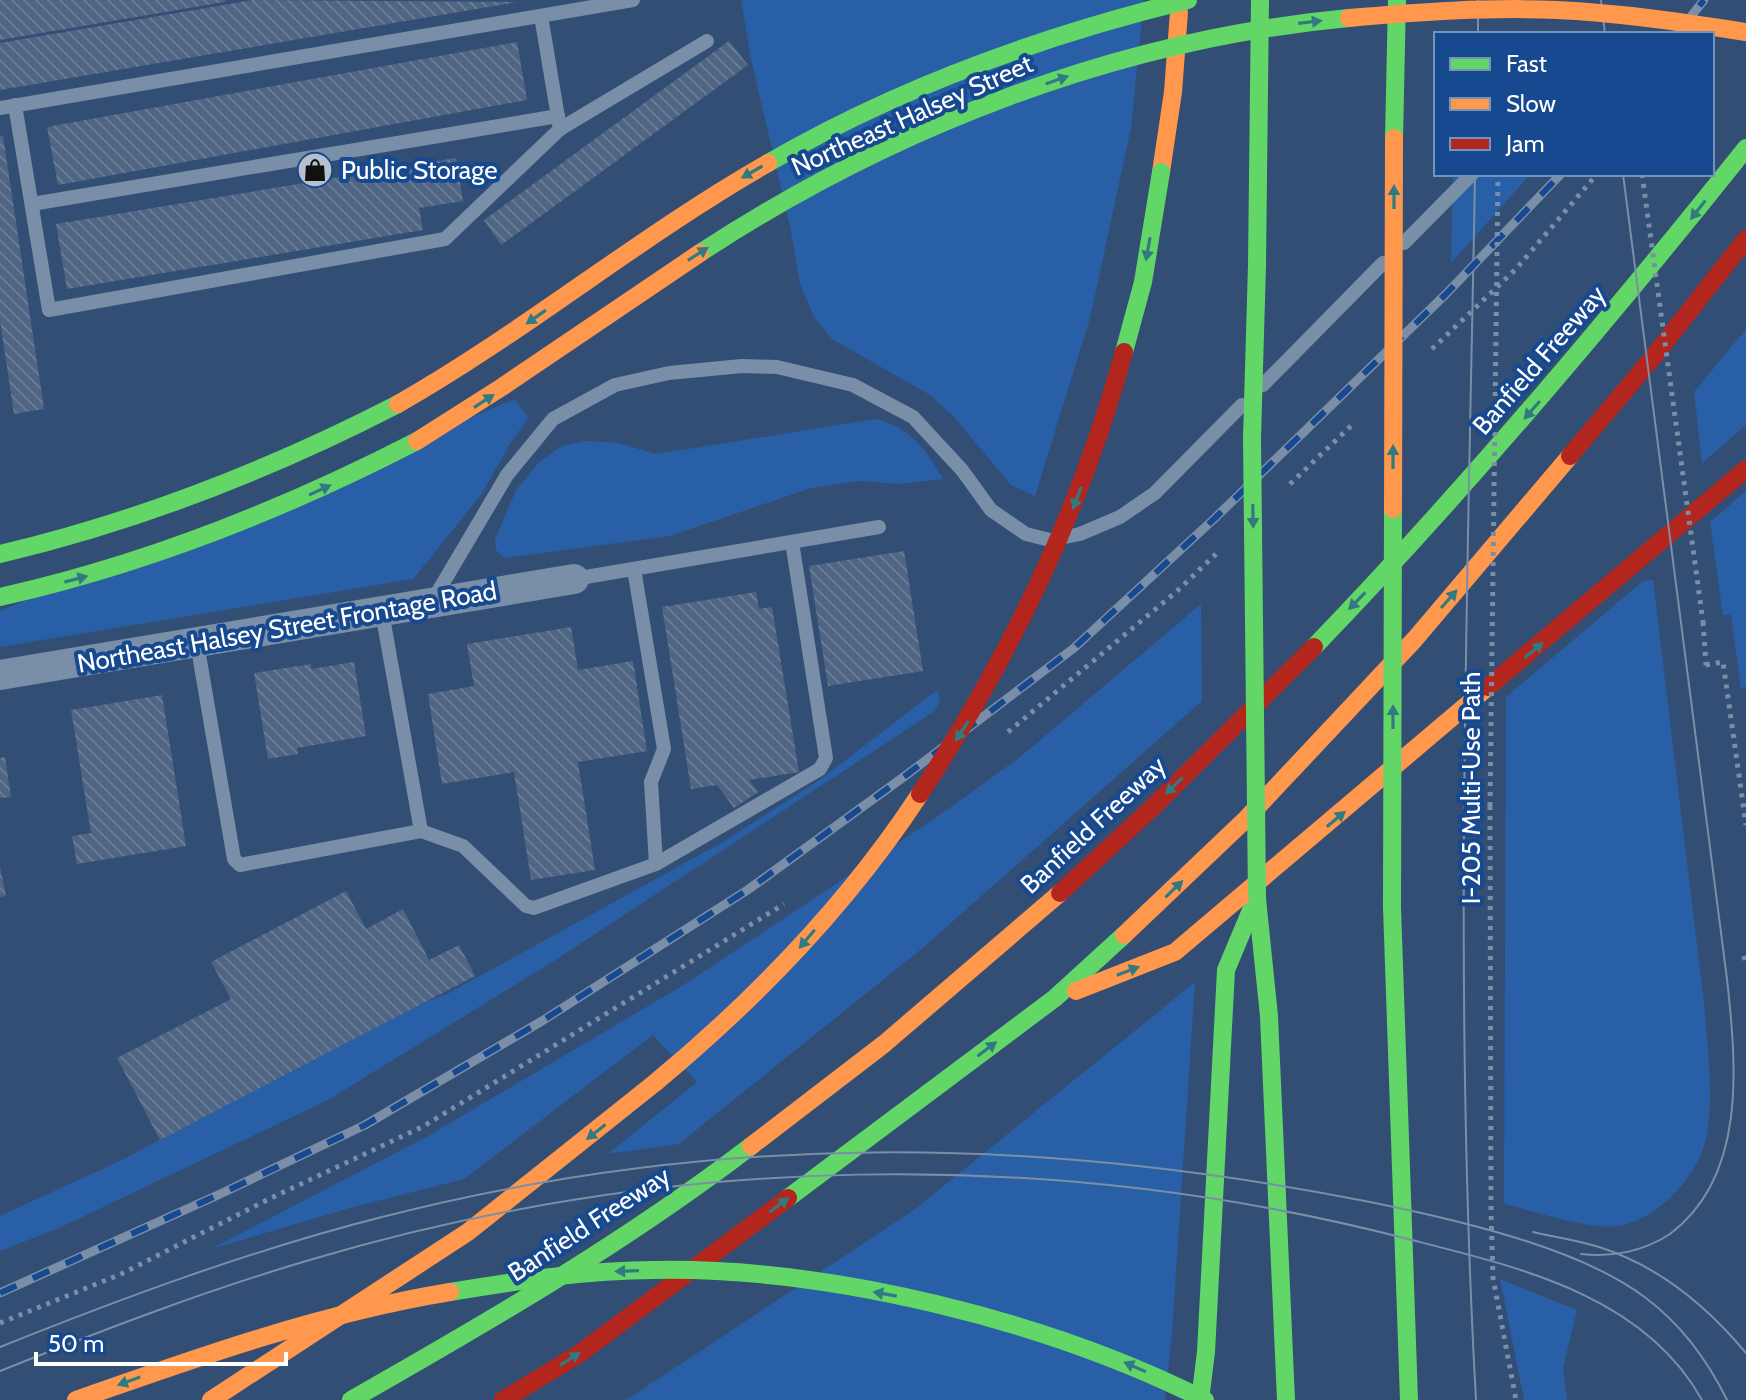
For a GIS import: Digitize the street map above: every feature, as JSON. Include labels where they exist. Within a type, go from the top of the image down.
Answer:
[{"type":"main road","points":[[211,1400],[468,1232],[610,1121],[711,1036],[793,956],[903,822],[968,723],[1045,577],[1079,493],[1115,389],[1140,294],[1161,172],[1173,92],[1180,0]]},
{"type":"main road","name":"Northeast Halsey Street","points":[[0,554],[142,517],[327,442],[398,404],[510,335],[660,228],[792,149],[921,87],[1015,51],[1103,22],[1188,0]]},
{"type":"main road","points":[[1260,0],[1252,438],[1257,896],[1269,1016],[1286,1400]]},
{"type":"main road","points":[[1397,0],[1392,907],[1409,1400]]},
{"type":"main road","name":"Northeast Halsey Street","points":[[0,597],[94,574],[222,533],[356,473],[417,441],[536,366],[681,265],[812,186],[876,154],[1056,79],[1173,46],[1266,28],[1382,14],[1532,9],[1603,13],[1746,32]]},
{"type":"main road","name":"Banfield Freeway","points":[[351,1400],[540,1288],[645,1221],[731,1160],[851,1069],[1039,912],[1200,761],[1450,502],[1612,318],[1746,148]]},
{"type":"main road","points":[[503,1400],[579,1354],[1055,998],[1246,819],[1415,639],[1644,368],[1746,239]]},
{"type":"main road","points":[[1055,998],[1175,952],[1746,469]]},
{"type":"main road","points":[[76,1400],[177,1364],[306,1324],[436,1292],[513,1280],[679,1269],[825,1283],[965,1312],[1074,1343],[1117,1359],[1203,1400],[1226,970],[1257,896]]},
{"type":"street","name":"Northeast Halsey Street Frontage Road","points":[[0,675],[574,579]]},
{"type":"lane","points":[[633,0],[8,107],[32,204],[49,310],[445,239],[559,122],[707,41]]},
{"type":"lane","points":[[1604,32],[1629,0]]},
{"type":"lane","points":[[541,16],[559,122]]},
{"type":"lane","points":[[32,204],[559,122]]},
{"type":"lane","points":[[430,604],[507,475],[553,419],[615,385],[669,373],[742,366],[777,367],[853,385],[913,417],[962,470],[991,510],[1026,534],[1050,540],[1080,534],[1120,517],[1155,493],[1470,176]]},
{"type":"lane","points":[[574,579],[879,527]]},
{"type":"lane","points":[[197,643],[234,859],[240,865],[421,831],[463,846],[526,906],[534,908],[656,864],[820,769],[826,758],[792,542]]},
{"type":"lane","points":[[634,569],[664,749],[651,782],[656,864]]},
{"type":"lane","points":[[382,612],[421,831]]},
{"type":"path","name":"I-205 Multi-Use Path","points":[[1498,176],[1490,806],[1492,1251],[1493,1278],[1516,1400]]},
{"type":"path","points":[[1426,355],[1516,269],[1595,176]]},
{"type":"path","points":[[1642,176],[1703,622],[1705,668],[1723,662],[1746,825]]},
{"type":"path","points":[[1290,484],[1358,420]]},
{"type":"path","points":[[998,740],[1176,592],[1222,549]]},
{"type":"path","points":[[0,1323],[121,1274],[267,1200],[424,1126],[787,902]]},
{"type":"path","points":[[1744,956],[1746,965]]},
{"type":"shaded area","points":[[741,0],[1144,0],[1131,128],[1090,318],[1035,496],[1011,485],[954,417],[930,395],[832,339],[814,317],[800,284]]},
{"type":"shaded area","points":[[1453,176],[1529,176],[1451,263]]},
{"type":"shaded area","points":[[1746,329],[1746,425],[1702,463],[1694,392]]},
{"type":"shaded area","points":[[515,399],[528,418],[481,495],[413,579],[0,647],[0,611]]},
{"type":"shaded area","points":[[876,419],[899,428],[916,441],[943,479],[899,484],[859,481],[811,488],[670,536],[504,558],[496,550],[495,539],[516,490],[539,462],[562,446],[585,441],[618,443],[656,454]]},
{"type":"shaded area","points":[[1746,491],[1746,686],[1741,690],[1731,615],[1723,615],[1710,522]]},
{"type":"shaded area","points":[[1653,580],[1704,1003],[1709,1117],[1703,1148],[1676,1192],[1634,1222],[1607,1226],[1577,1223],[1504,1204],[1506,697],[1643,581]]},
{"type":"shaded area","points":[[1201,604],[1202,701],[925,946],[679,1144],[608,1154],[697,1082],[653,1035],[464,1179],[350,1208],[211,1249],[428,1136],[682,986],[934,819],[1019,758]]},
{"type":"shaded area","points":[[937,690],[940,700],[935,711],[554,961],[328,1100],[59,1228],[0,1251],[0,1216],[122,1160],[395,1013],[447,994],[723,842],[821,779]]},
{"type":"shaded area","points":[[1195,982],[1165,1400],[626,1400],[914,1210]]},
{"type":"shaded area","points":[[1500,1279],[1577,1310],[1563,1368],[1567,1400],[1524,1400]]},
{"type":"building","points":[[0,0],[225,0],[225,2],[0,40]]},
{"type":"building","points":[[253,0],[517,2],[0,90],[0,43]]},
{"type":"building","points":[[729,41],[748,65],[501,245],[484,220]]},
{"type":"building","points":[[517,42],[527,100],[58,185],[47,127]]},
{"type":"building","points":[[0,136],[3,136],[44,409],[14,414],[0,321]]},
{"type":"building","points":[[456,158],[463,201],[419,208],[423,230],[67,289],[56,224]]},
{"type":"building","points":[[904,551],[923,671],[828,686],[809,566]]},
{"type":"building","points":[[756,592],[759,609],[772,607],[799,772],[749,780],[758,792],[734,808],[717,785],[691,789],[662,607]]},
{"type":"building","points":[[571,627],[578,670],[633,661],[647,751],[578,762],[595,870],[531,880],[514,772],[442,784],[428,694],[474,686],[467,644]]},
{"type":"building","points":[[354,662],[366,736],[297,748],[298,754],[268,759],[254,673],[311,664],[311,669]]},
{"type":"building","points":[[162,695],[186,846],[77,864],[72,836],[91,833],[71,710]]},
{"type":"building","points":[[5,757],[11,797],[0,798],[0,758]]},
{"type":"building","points":[[0,867],[6,896],[0,897]]},
{"type":"building","points":[[346,891],[366,929],[403,909],[429,960],[459,945],[475,976],[160,1140],[117,1058],[231,999],[211,962]]},
{"type":"tram line","points":[[1478,0],[1478,32]]},
{"type":"tram line","points":[[1601,0],[1605,32]]},
{"type":"tram line","points":[[1475,176],[1464,941],[1465,1094],[1476,1400]]},
{"type":"tram line","points":[[1581,1254],[1616,1254],[1639,1249],[1670,1234],[1695,1210],[1712,1183],[1724,1152],[1731,1119],[1733,1084],[1727,979],[1623,176]]},
{"type":"tram line","points":[[0,1347],[142,1293],[285,1244],[382,1217],[506,1189],[629,1169],[751,1157],[873,1152],[995,1155],[1117,1164],[1240,1179],[1365,1201],[1526,1241],[1591,1266],[1645,1297],[1690,1341],[1727,1400]]},
{"type":"tram line","points":[[0,1371],[234,1284],[313,1259],[447,1224],[583,1198],[720,1182],[857,1175],[995,1177],[1132,1188],[1269,1208],[1404,1238],[1531,1273],[1611,1309],[1646,1333],[1677,1363],[1702,1400]]},
{"type":"tram line","points":[[1533,1232],[1599,1247],[1642,1265],[1698,1303],[1746,1353]]},
{"type":"railway","points":[[1679,32],[1704,0]]},
{"type":"railway","points":[[0,1293],[365,1125],[542,1021],[749,889],[1074,648],[1215,518],[1446,294],[1559,176]]},
{"type":"traffic: fast","points":[[768,163],[868,111],[972,66],[1079,30],[1188,0]]},
{"type":"traffic: fast","points":[[1257,265],[1260,0]]},
{"type":"traffic: fast","points":[[1394,138],[1397,0]]},
{"type":"traffic: fast","points":[[700,253],[850,166],[1010,96],[1093,68],[1178,46],[1263,29],[1349,18]]},
{"type":"traffic: fast","points":[[1314,647],[1536,403],[1746,148]]},
{"type":"traffic: fast","points":[[1124,352],[1143,282],[1161,172]]},
{"type":"traffic: fast","points":[[1257,265],[1252,438],[1257,896]]},
{"type":"traffic: fast","points":[[0,554],[103,526],[204,491],[302,451],[398,404]]},
{"type":"traffic: fast","points":[[0,597],[108,568],[213,532],[316,490],[417,441]]},
{"type":"traffic: fast","points":[[1392,907],[1393,509]]},
{"type":"traffic: fast","points":[[1200,1400],[1206,1352],[1226,970],[1257,896]]},
{"type":"traffic: fast","points":[[1257,899],[1269,1016],[1286,1400]]},
{"type":"traffic: fast","points":[[1392,907],[1409,1400]]},
{"type":"traffic: fast","points":[[788,1198],[1055,998],[1124,935]]},
{"type":"traffic: fast","points":[[351,1400],[505,1311],[606,1248],[751,1146]]},
{"type":"traffic: fast","points":[[450,1292],[552,1277],[629,1270],[723,1271],[793,1278],[937,1304],[1008,1323],[1078,1346],[1205,1400]]},
{"type":"traffic: slow","points":[[1349,18],[1453,11],[1557,10],[1652,18],[1746,32]]},
{"type":"traffic: slow","points":[[1161,172],[1173,92],[1179,12]]},
{"type":"traffic: slow","points":[[1393,509],[1394,138]]},
{"type":"traffic: slow","points":[[398,404],[492,346],[674,221],[768,163]]},
{"type":"traffic: slow","points":[[417,441],[700,253]]},
{"type":"traffic: slow","points":[[1124,935],[1246,819],[1415,639],[1570,456]]},
{"type":"traffic: slow","points":[[1076,991],[1175,952],[1488,687]]},
{"type":"traffic: slow","points":[[656,1082],[730,1017],[799,948],[863,874],[920,794]]},
{"type":"traffic: slow","points":[[751,1146],[884,1044],[1060,893]]},
{"type":"traffic: slow","points":[[211,1400],[468,1232],[656,1082]]},
{"type":"traffic: slow","points":[[76,1400],[214,1352],[308,1324],[450,1292]]},
{"type":"traffic: jam","points":[[1570,456],[1746,239]]},
{"type":"traffic: jam","points":[[920,794],[984,689],[1040,581],[1086,469],[1124,352]]},
{"type":"traffic: jam","points":[[1488,687],[1746,469]]},
{"type":"traffic: jam","points":[[1060,893],[1151,809],[1314,647]]},
{"type":"traffic: jam","points":[[503,1400],[579,1354],[788,1198]]},
{"type":"place","name":"Public Storage","points":[[315,170]]}]
